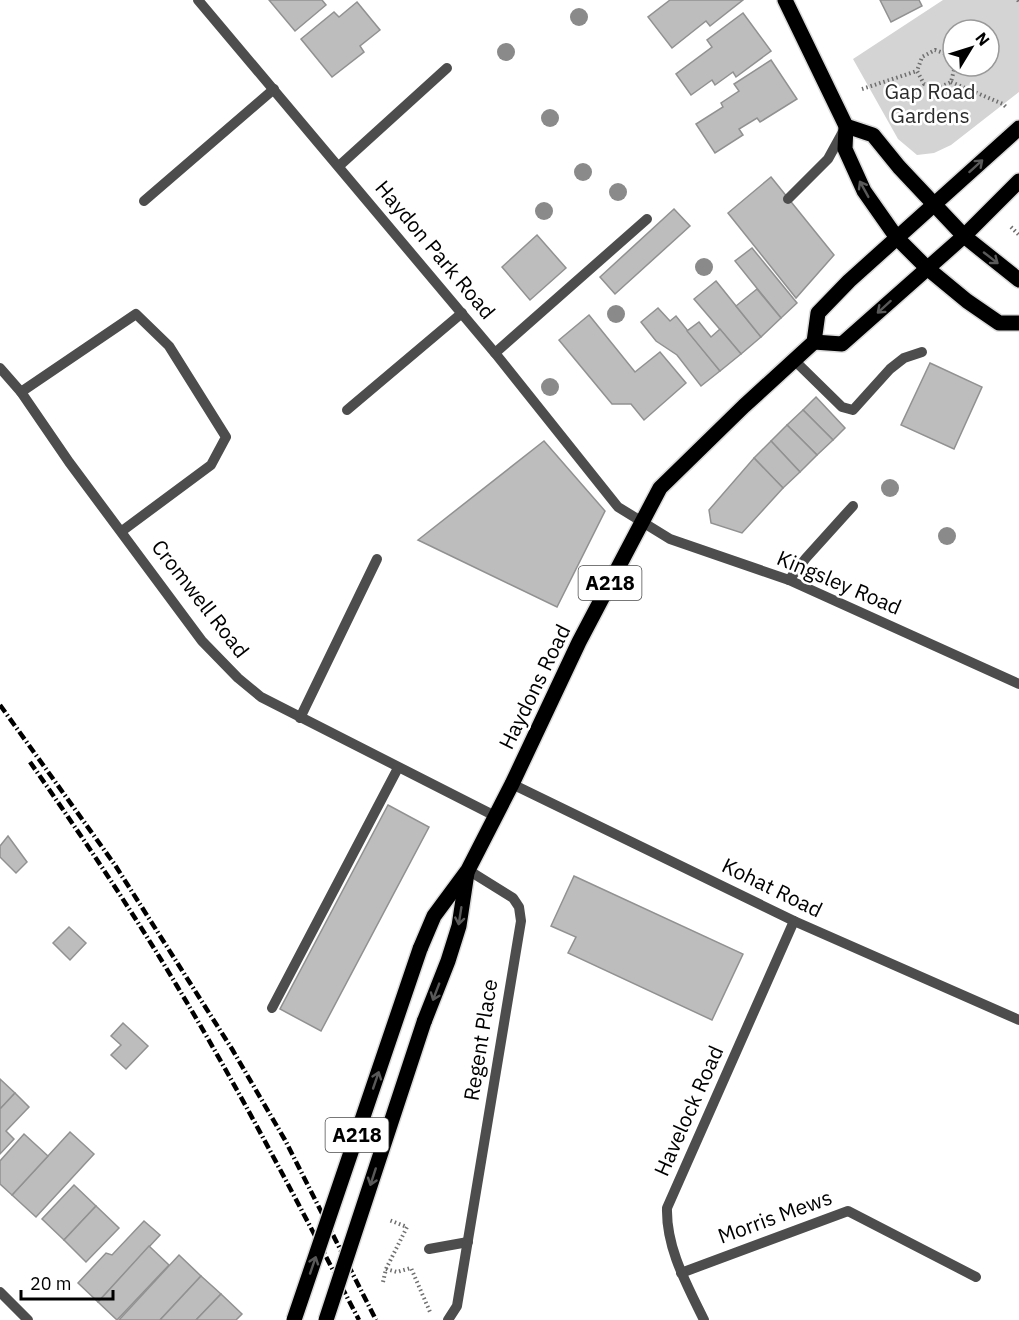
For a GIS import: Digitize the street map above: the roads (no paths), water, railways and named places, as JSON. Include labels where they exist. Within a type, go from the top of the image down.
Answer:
[{"type":"main road","points":[[785,0],[846,126],[844,149],[864,191],[897,238],[927,268],[967,301],[999,322],[1019,323]]},
{"type":"main road","points":[[846,126],[873,135],[898,167],[964,236],[1019,280]]},
{"type":"main road","points":[[1019,128],[849,281],[818,313],[814,342],[842,344],[964,236],[1019,181]]},
{"type":"main road","name":"Haydons Road","points":[[294,1320],[420,949],[434,916],[468,870],[512,784],[579,642],[660,488],[672,474],[814,342]]},
{"type":"main road","name":"Haydons Road","points":[[326,1320],[424,1022],[448,961],[459,926],[468,870]]},
{"type":"street","name":"Haydon Park Road","points":[[198,0],[462,313],[618,507],[642,523]]},
{"type":"street","points":[[339,166],[447,68]]},
{"type":"street","points":[[144,201],[274,89]]},
{"type":"street","points":[[789,199],[828,159],[846,126]]},
{"type":"street","points":[[495,353],[647,219]]},
{"type":"street","points":[[347,410],[462,313]]},
{"type":"street","points":[[21,392],[136,314],[169,346],[226,437],[211,465],[122,531]]},
{"type":"street","points":[[794,360],[842,407],[853,410],[890,369],[904,358],[922,352]]},
{"type":"street","name":"Cromwell Road","points":[[0,368],[21,392],[69,462],[202,641],[238,678],[261,697],[300,718],[495,816]]},
{"type":"street","points":[[789,580],[853,506]]},
{"type":"street","name":"Kingsley Road","points":[[642,523],[670,538],[789,580],[1019,684]]},
{"type":"street","points":[[300,718],[377,559]]},
{"type":"street","points":[[272,1008],[398,768]]},
{"type":"street","name":"Kohat Road","points":[[512,784],[794,921],[1019,1020]]},
{"type":"street","name":"Regent Place","points":[[448,1320],[457,1306],[521,921],[519,907],[513,898],[468,870]]},
{"type":"street","name":"Havelock Road","points":[[704,1320],[681,1273],[666,1226],[667,1208],[794,921]]},
{"type":"street","name":"Morris Mews","points":[[681,1273],[848,1211],[976,1277]]},
{"type":"street","points":[[429,1249],[468,1242]]},
{"type":"street","points":[[0,1292],[28,1320]]},
{"type":"railway","points":[[0,705],[115,865],[232,1049],[285,1140],[376,1320]]},
{"type":"railway","points":[[30,762],[160,957],[225,1068],[359,1320]]},
{"type":"park label","name":"Gap Road Gardens","points":[[930,104]]}]
